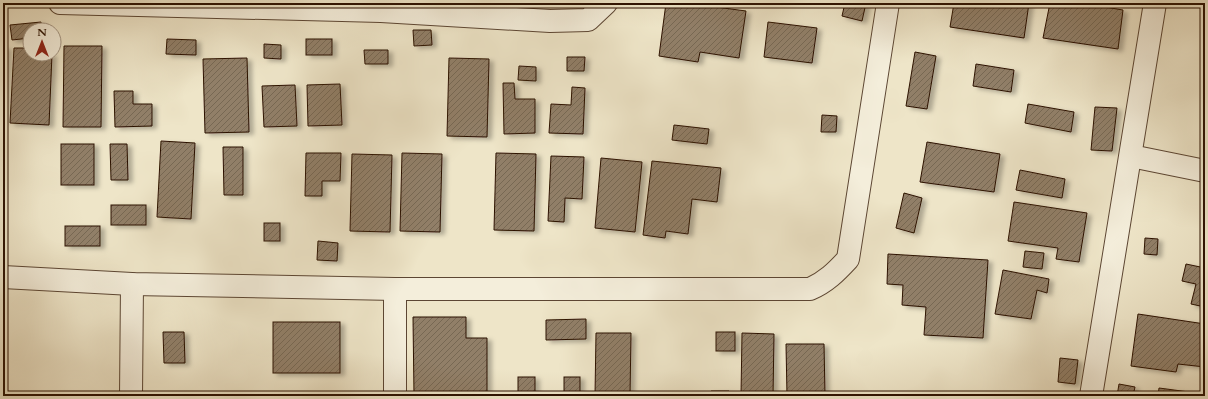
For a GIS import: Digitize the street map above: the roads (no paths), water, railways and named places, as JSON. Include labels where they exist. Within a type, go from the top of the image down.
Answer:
[{"type":"street","points":[[60,3],[382,7],[550,21],[588,20],[606,3]]},
{"type":"street","points":[[3,277],[132,284],[395,289],[810,289],[823,283],[848,259],[888,3]]},
{"type":"street","points":[[1091,396],[1155,3]]},
{"type":"street","points":[[1130,156],[1205,171]]},
{"type":"street","points":[[131,396],[132,284]]},
{"type":"street","points":[[395,289],[395,396]]}]
